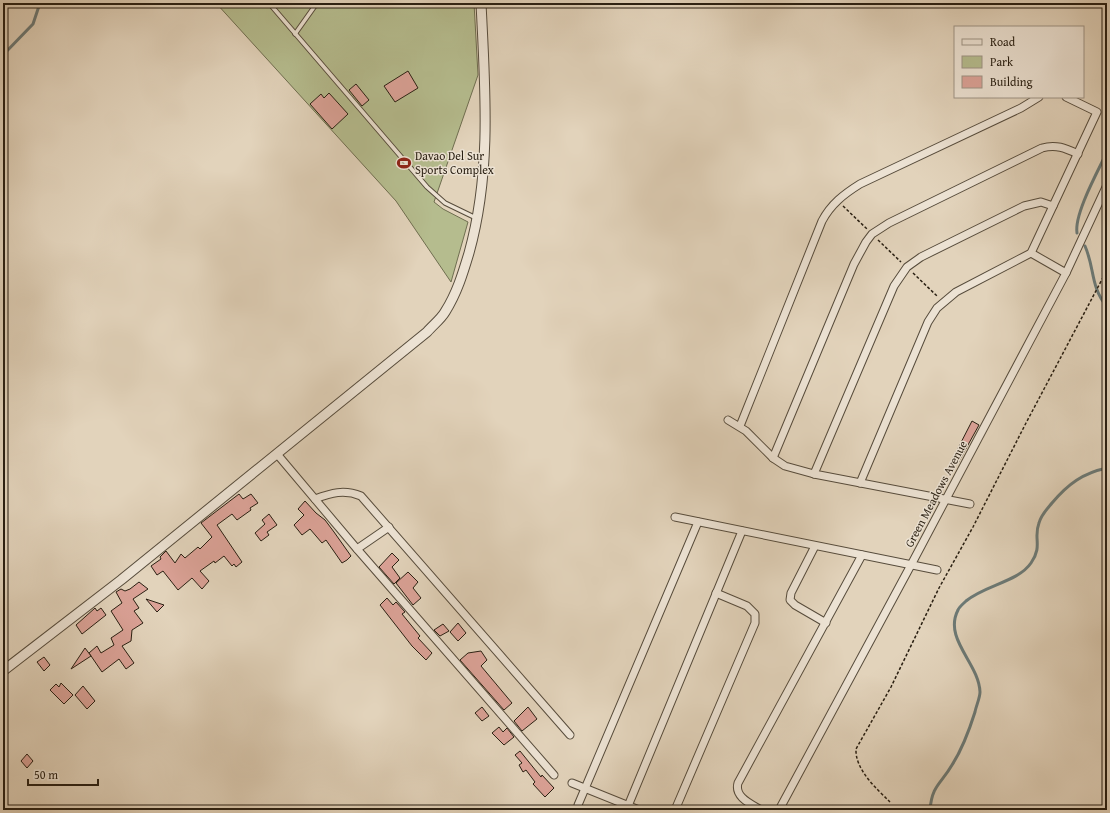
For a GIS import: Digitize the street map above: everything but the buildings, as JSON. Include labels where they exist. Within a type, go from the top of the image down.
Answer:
[{"type":"street","points":[[3,671],[121,580],[427,332],[445,313],[457,290],[477,218],[483,176],[486,136],[486,97],[481,3]]},
{"type":"street","points":[[740,426],[822,221],[837,200],[860,184],[1021,108],[1037,98]]},
{"type":"street","points":[[860,483],[928,322],[943,302],[963,288],[1031,254],[1097,112],[1068,98]]},
{"type":"street","points":[[773,458],[856,258],[872,234],[897,218],[1042,148],[1059,146],[1078,154]]},
{"type":"street","name":"Green Meadows Avenue","points":[[779,810],[1066,273],[1107,186]]},
{"type":"street","points":[[814,474],[894,286],[907,267],[930,252],[1024,206],[1041,202],[1054,206]]},
{"type":"street","points":[[1031,254],[1066,273]]},
{"type":"street","points":[[728,420],[740,426],[773,458],[785,466],[814,474],[970,504]]},
{"type":"street","points":[[276,454],[554,775]]},
{"type":"street","points":[[315,499],[332,493],[351,492],[361,496],[570,735]]},
{"type":"street","points":[[675,517],[937,570]]},
{"type":"street","points":[[578,805],[698,522]]},
{"type":"street","points":[[357,549],[389,527]]},
{"type":"street","points":[[628,806],[742,531]]},
{"type":"street","points":[[815,546],[791,593],[790,600],[795,605],[826,623]]},
{"type":"street","points":[[761,810],[740,796],[738,791],[738,783],[862,555]]},
{"type":"street","points":[[675,810],[755,623],[754,614],[747,606],[716,594]]},
{"type":"street","points":[[572,783],[639,810]]},
{"type":"lane","points":[[269,3],[436,196],[454,208],[477,218]]},
{"type":"lane","points":[[295,34],[317,3]]},
{"type":"path","points":[[837,200],[943,302]]},
{"type":"path","points":[[890,802],[869,780],[860,767],[856,757],[856,749],[891,687],[939,588],[973,527],[1022,429],[1107,270]]},
{"type":"green space","name":"Davao Del Sur Sports Complex","points":[[216,3],[474,3],[478,75],[434,202],[443,209],[468,222],[451,282],[396,201]]},
{"type":"waterway","points":[[3,55],[33,24],[40,3]]},
{"type":"waterway","points":[[1077,233],[1079,215],[1083,204],[1107,152]]},
{"type":"waterway","points":[[1085,246],[1095,285],[1107,307]]},
{"type":"waterway","points":[[930,810],[935,790],[956,759],[965,739],[973,719],[980,694],[978,681],[958,641],[955,631],[955,621],[960,607],[966,601],[982,591],[1018,575],[1025,569],[1035,557],[1037,547],[1037,528],[1041,517],[1046,510],[1058,496],[1076,480],[1098,470],[1107,468]]},
{"type":"place","name":"Davao Del Sur Sports Complex","points":[[404,163]]}]
